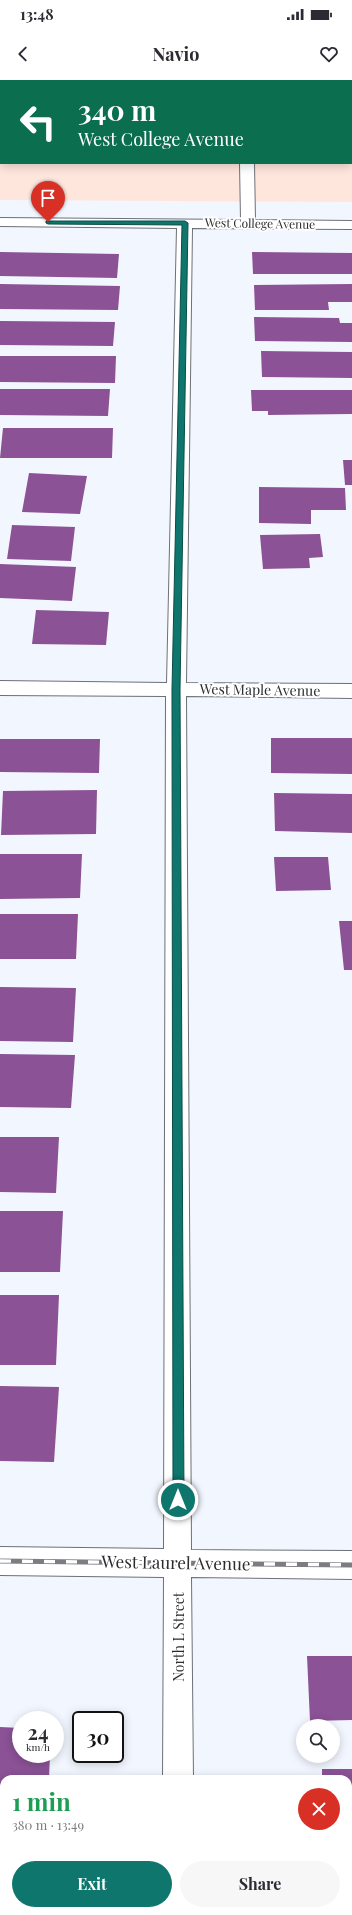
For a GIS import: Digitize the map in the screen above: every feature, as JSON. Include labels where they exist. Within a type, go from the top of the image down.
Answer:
[{"type":"street","points":[[247,164],[248,224]]},
{"type":"street","name":"West College Avenue","points":[[0,222],[352,225]]},
{"type":"street","name":"North L Street","points":[[178,1775],[179,1564],[176,689],[185,223]]},
{"type":"street","name":"West Maple Avenue","points":[[0,688],[352,691]]},
{"type":"street","name":"West Laurel Avenue","points":[[0,1560],[179,1564],[352,1565]]},
{"type":"shaded area","points":[[0,164],[352,164],[352,202],[0,200]]},
{"type":"building","points":[[0,252],[119,254],[117,278],[0,276]]},
{"type":"building","points":[[252,252],[352,253],[352,274],[253,274]]},
{"type":"building","points":[[0,284],[120,286],[118,310],[0,309]]},
{"type":"building","points":[[352,284],[352,302],[328,302],[329,310],[255,310],[254,285]]},
{"type":"building","points":[[254,317],[339,318],[340,323],[352,323],[352,342],[255,341]]},
{"type":"building","points":[[0,321],[115,322],[113,346],[0,345]]},
{"type":"building","points":[[261,351],[352,352],[352,378],[262,377]]},
{"type":"building","points":[[0,356],[116,356],[115,383],[0,382]]},
{"type":"building","points":[[0,389],[110,389],[108,416],[0,415]]},
{"type":"building","points":[[251,390],[352,390],[352,414],[268,415],[268,411],[252,411]]},
{"type":"building","points":[[3,428],[113,428],[112,458],[0,458]]},
{"type":"building","points":[[343,460],[352,460],[352,485],[345,485]]},
{"type":"building","points":[[29,473],[87,476],[80,514],[22,512]]},
{"type":"building","points":[[259,487],[345,488],[346,510],[311,510],[311,524],[259,523]]},
{"type":"building","points":[[12,525],[75,527],[71,561],[7,559]]},
{"type":"building","points":[[320,534],[323,557],[309,558],[310,568],[263,569],[260,535]]},
{"type":"building","points":[[0,564],[76,567],[72,601],[0,598]]},
{"type":"building","points":[[36,610],[109,612],[106,645],[32,644]]},
{"type":"building","points":[[271,738],[352,738],[352,774],[271,773]]},
{"type":"building","points":[[0,739],[100,739],[99,773],[0,772]]},
{"type":"building","points":[[97,790],[96,834],[1,835],[3,791]]},
{"type":"building","points":[[274,793],[352,794],[352,833],[275,831]]},
{"type":"building","points":[[0,854],[82,854],[80,898],[0,899]]},
{"type":"building","points":[[274,857],[328,857],[331,890],[276,891]]},
{"type":"building","points":[[0,914],[78,914],[76,959],[0,959]]},
{"type":"building","points":[[339,921],[352,921],[352,970],[344,970]]},
{"type":"building","points":[[0,987],[76,988],[73,1042],[0,1041]]},
{"type":"building","points":[[0,1054],[75,1055],[71,1108],[0,1107]]},
{"type":"building","points":[[0,1137],[59,1137],[56,1193],[0,1192]]},
{"type":"building","points":[[0,1211],[63,1211],[60,1272],[0,1272]]},
{"type":"building","points":[[0,1295],[59,1295],[56,1365],[0,1365]]},
{"type":"building","points":[[0,1386],[59,1387],[54,1462],[0,1461]]},
{"type":"building","points":[[307,1656],[352,1656],[352,1720],[310,1719]]},
{"type":"building","points":[[0,1727],[12,1728],[12,1763],[50,1763],[49,1775],[0,1775]]},
{"type":"building","points":[[322,1769],[352,1769],[352,1775],[322,1775]]},
{"type":"railway","points":[[0,1561],[352,1565]]},
{"type":"route","points":[[48,222],[185,223],[176,689],[178,1500]]}]
